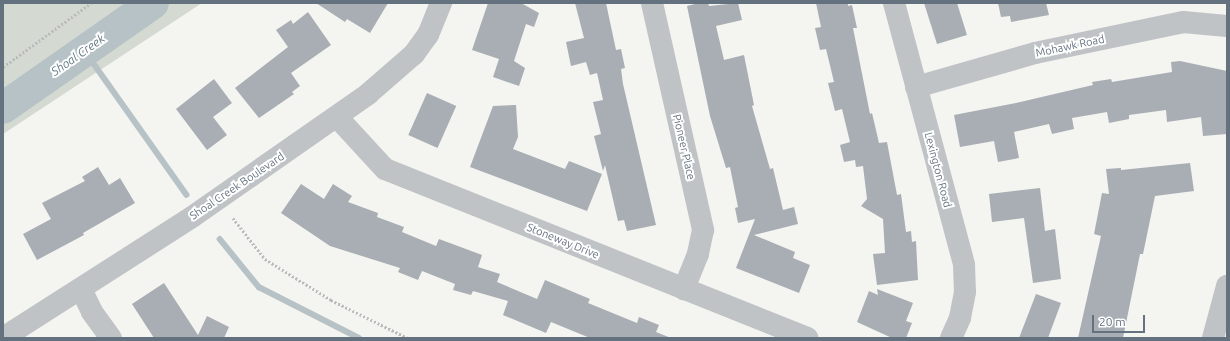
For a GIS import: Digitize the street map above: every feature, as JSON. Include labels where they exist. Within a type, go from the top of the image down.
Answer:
[{"type":"street","name":"Shoal Creek Boulevard","points":[[3,338],[199,212],[337,118],[397,71],[414,54],[428,35],[441,3]]},
{"type":"street","name":"Pioneer Place","points":[[652,3],[703,230],[698,254],[684,289]]},
{"type":"street","name":"Lexington Road","points":[[894,3],[964,265],[965,292],[960,318],[951,338]]},
{"type":"street","name":"Mohawk Road","points":[[916,87],[1035,53],[1183,22],[1227,26]]},
{"type":"street","name":"Stoneway Drive","points":[[337,118],[386,169],[806,338]]},
{"type":"street","points":[[1213,338],[1227,286]]},
{"type":"street","points":[[81,289],[92,312],[111,338]]},
{"type":"path","points":[[3,67],[91,3]]},
{"type":"path","points":[[233,218],[265,259],[331,300],[408,338]]},
{"type":"shaded area","points":[[3,3],[202,3],[3,134]]},
{"type":"building","points":[[316,3],[388,3],[370,33],[347,19],[345,22]]},
{"type":"building","points":[[488,3],[521,3],[539,13],[534,27],[526,24],[514,61],[525,68],[519,86],[493,77],[499,59],[472,50]]},
{"type":"building","points":[[575,3],[606,3],[616,50],[621,49],[625,68],[621,69],[623,84],[656,225],[627,231],[624,220],[618,221],[605,165],[603,171],[594,136],[601,134],[593,102],[603,100],[597,73],[590,75],[586,62],[571,66],[566,42],[584,38]]},
{"type":"building","points":[[699,3],[708,3],[709,6],[738,3],[742,20],[716,26],[724,60],[744,55],[754,105],[752,106],[770,169],[773,168],[783,210],[794,207],[798,224],[754,235],[795,252],[793,258],[810,265],[799,293],[736,268],[755,219],[738,223],[735,208],[738,207],[730,167],[726,168],[710,116],[687,6]]},
{"type":"building","points":[[816,3],[848,3],[848,6],[852,5],[857,28],[853,28],[870,114],[872,113],[879,143],[887,142],[897,195],[901,194],[906,232],[911,231],[912,242],[916,241],[918,280],[877,285],[873,254],[885,253],[883,219],[861,206],[867,199],[863,166],[856,167],[855,160],[844,162],[840,145],[850,142],[842,109],[835,111],[828,83],[834,82],[826,49],[820,50],[815,28],[821,27]]},
{"type":"building","points":[[924,3],[957,3],[967,35],[937,44]]},
{"type":"building","points":[[998,3],[1046,3],[1049,15],[1011,22],[1010,16],[1001,17]]},
{"type":"building","points":[[308,12],[331,45],[291,73],[300,86],[292,92],[294,94],[259,118],[235,88],[288,47],[276,30],[291,20],[293,24]]},
{"type":"building","points":[[1180,61],[1227,71],[1227,134],[1203,136],[1201,117],[1167,122],[1166,110],[1129,115],[1129,119],[1109,123],[1107,112],[1072,118],[1074,129],[1052,134],[1049,124],[1014,132],[1019,158],[998,162],[994,141],[960,147],[954,115],[1016,103],[1093,85],[1092,82],[1111,79],[1112,82],[1172,72],[1171,62]]},
{"type":"building","points":[[214,79],[232,103],[213,117],[227,135],[207,150],[176,109]]},
{"type":"building","points":[[427,93],[456,106],[438,148],[408,135]]},
{"type":"building","points":[[516,105],[518,137],[513,149],[565,169],[569,161],[602,174],[587,211],[470,167],[493,106]]},
{"type":"building","points":[[1190,163],[1194,191],[1155,196],[1143,254],[1140,254],[1123,338],[1078,338],[1101,236],[1094,234],[1102,193],[1109,194],[1106,169],[1121,168],[1121,170]]},
{"type":"building","points":[[98,167],[109,185],[120,178],[135,203],[83,233],[84,235],[37,260],[23,234],[51,219],[42,203],[85,181],[82,177]]},
{"type":"building","points":[[301,184],[324,199],[333,184],[352,196],[348,202],[378,213],[377,217],[404,227],[402,232],[436,246],[439,239],[482,255],[478,267],[500,274],[497,282],[537,299],[545,280],[590,299],[588,303],[637,323],[639,317],[659,325],[656,332],[671,338],[590,338],[551,322],[546,333],[503,315],[508,301],[473,291],[471,295],[453,290],[455,284],[422,271],[418,280],[398,272],[400,268],[330,246],[281,213]]},
{"type":"building","points":[[1040,188],[1045,231],[1055,229],[1061,279],[1033,283],[1024,218],[992,222],[989,194]]},
{"type":"building","points":[[164,283],[198,335],[207,316],[229,327],[224,338],[154,338],[132,304]]},
{"type":"building","points":[[877,289],[913,303],[906,321],[912,323],[906,338],[892,338],[857,322],[869,291],[878,295]]},
{"type":"building","points":[[1036,294],[1061,303],[1048,338],[1019,338]]},
{"type":"waterway","name":"Shoal Creek","points":[[3,108],[153,3]]},
{"type":"waterway","points":[[85,51],[187,195]]},
{"type":"waterway","points":[[220,239],[259,287],[359,338]]}]
